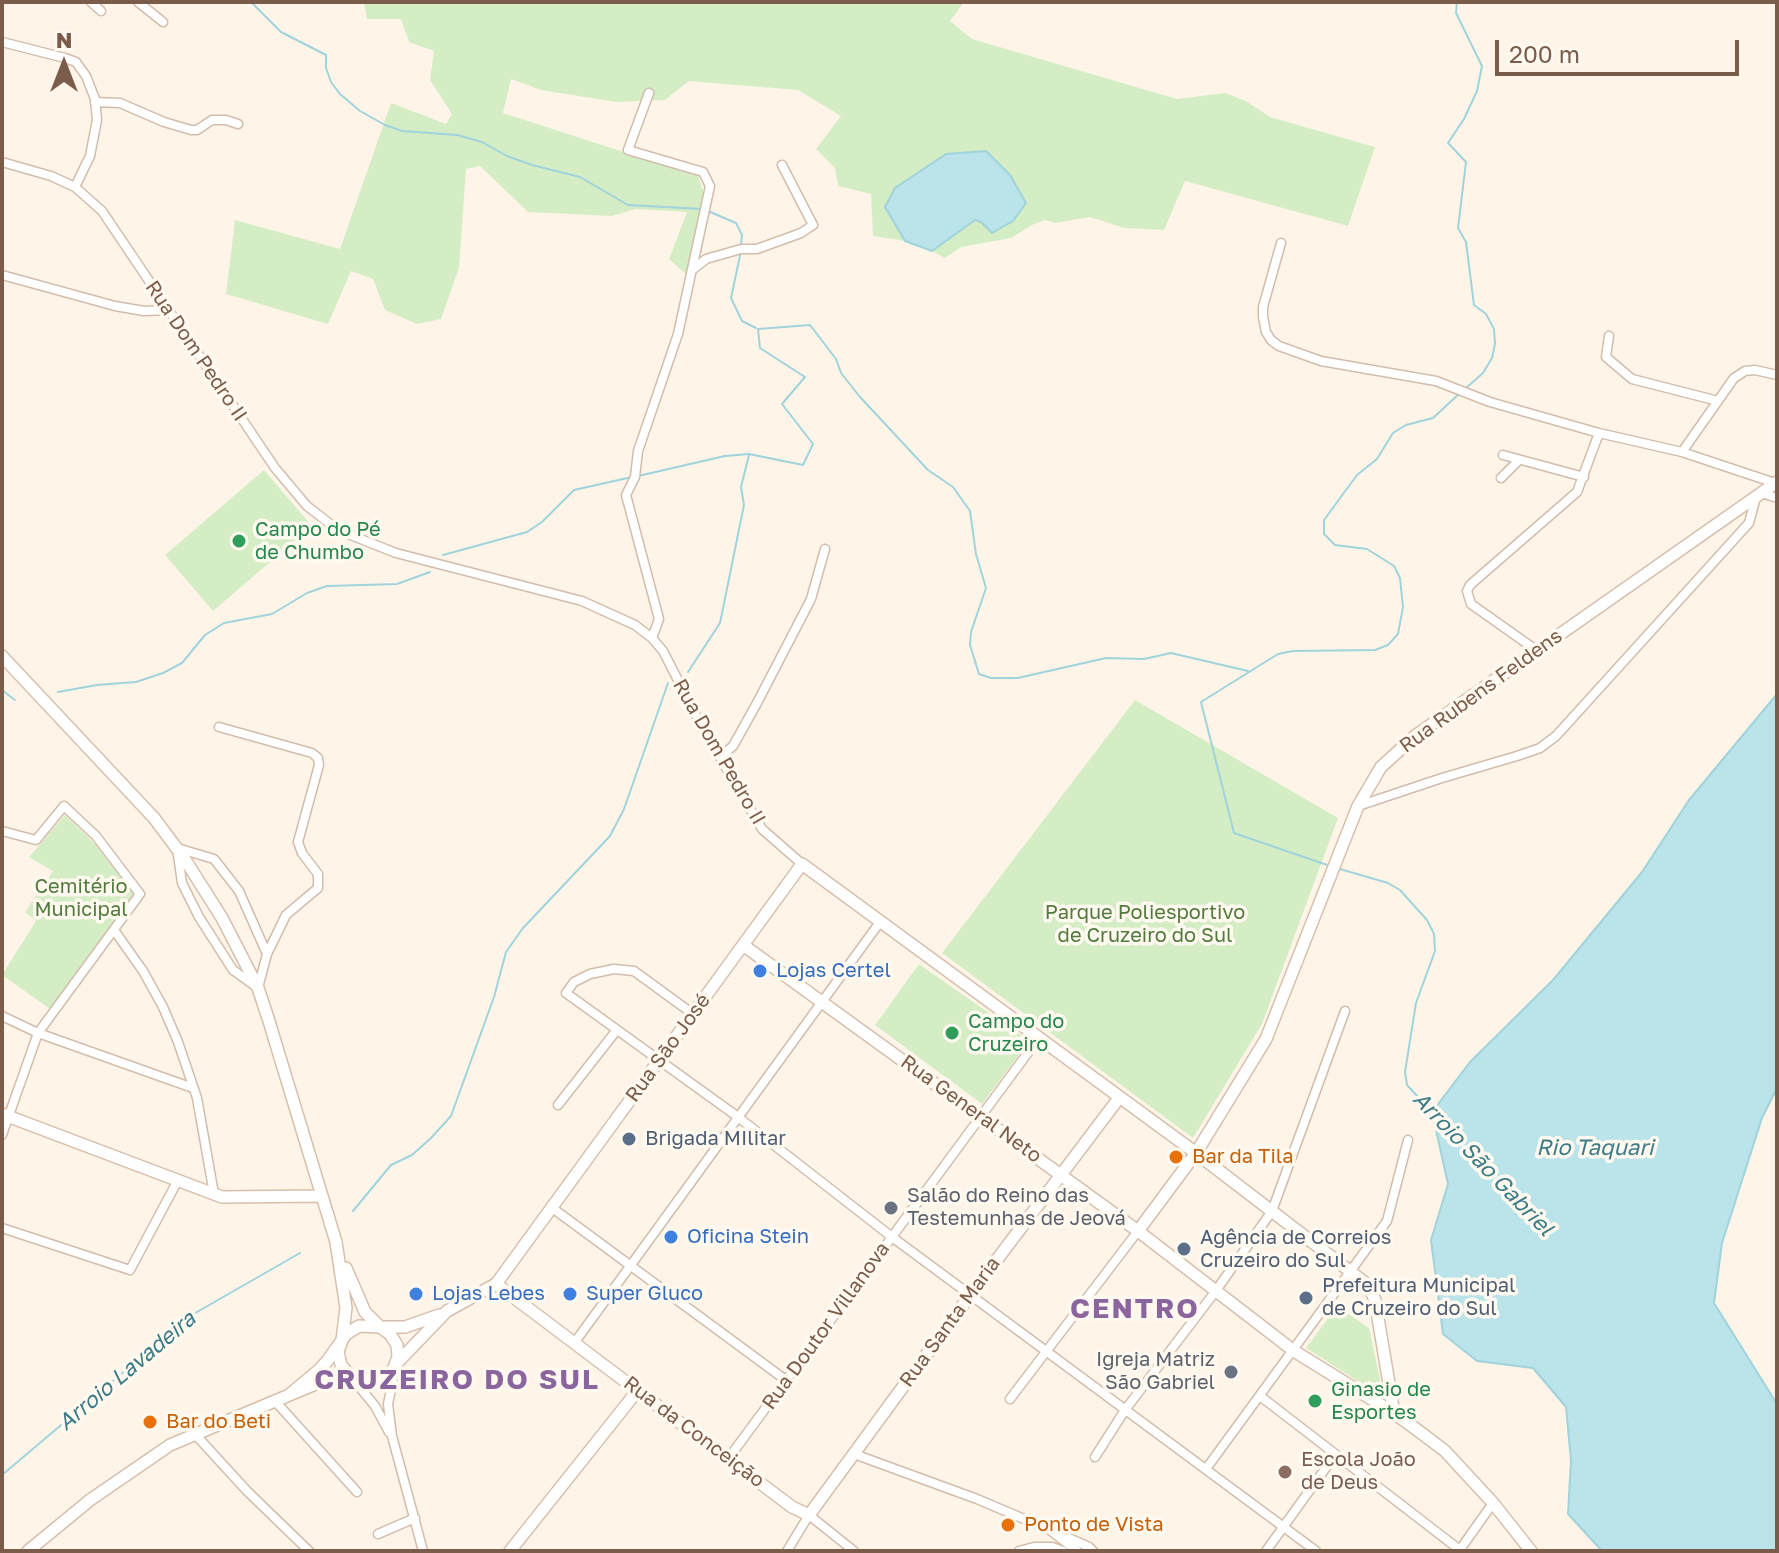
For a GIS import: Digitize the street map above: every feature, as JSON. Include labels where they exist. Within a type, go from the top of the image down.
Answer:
[{"type":"main road","name":"Rua Rubens Feldens","points":[[1138,1231],[1196,1153],[1271,1029],[1358,806],[1381,767],[1415,736],[1776,482]]},
{"type":"main road","points":[[2,656],[124,784],[177,848],[222,918],[258,988],[336,1242],[357,1297],[365,1312],[390,1334],[397,1345],[397,1363],[382,1380],[318,1383],[194,1433],[132,1469],[28,1551]]},
{"type":"main road","name":"Rua Dom Pedro II","points":[[802,864],[1351,1270],[1373,1292],[1394,1413]]},
{"type":"main road","name":"Rua São José","points":[[397,1363],[447,1311],[496,1284],[802,864]]},
{"type":"main road","name":"Rua General Neto","points":[[743,945],[982,1116],[1294,1351],[1394,1413],[1445,1451],[1493,1503],[1531,1551]]},
{"type":"main road","name":"Rua Santa Maria","points":[[809,1515],[1119,1098]]},
{"type":"main road","points":[[5,1115],[222,1197],[322,1196]]},
{"type":"main road","points":[[336,1242],[345,1292],[345,1317],[338,1352],[341,1365],[353,1379]]},
{"type":"main road","name":"Rua da Conceição","points":[[496,1284],[792,1507],[809,1515]]},
{"type":"main road","points":[[289,1395],[320,1369],[342,1340],[359,1326],[416,1325],[447,1311]]},
{"type":"main road","points":[[510,1551],[638,1390]]},
{"type":"street","points":[[91,2],[101,11]]},
{"type":"street","points":[[138,2],[163,22]]},
{"type":"street","points":[[2,42],[76,62],[86,76],[95,102],[97,120],[90,156],[75,187]]},
{"type":"street","points":[[649,93],[628,150],[703,172],[710,186],[678,334],[638,451],[635,477],[626,495],[659,619],[652,638]]},
{"type":"street","points":[[95,102],[120,103],[191,130],[197,130],[212,120],[238,124]]},
{"type":"street","name":"Rua Dom Pedro II","points":[[2,162],[51,176],[75,187],[102,211],[275,468],[307,506],[338,530],[396,553],[582,601],[635,625],[652,638],[663,651],[762,829],[802,864]]},
{"type":"street","points":[[692,271],[706,259],[741,249],[757,249],[801,233],[813,225],[782,165]]},
{"type":"street","points":[[1281,243],[1263,307],[1266,332],[1279,346],[1321,361],[1436,381],[1461,392],[1599,433],[1682,452],[1776,482]]},
{"type":"street","points":[[2,275],[115,306],[144,311],[168,310]]},
{"type":"street","points":[[1609,336],[1606,357],[1632,379],[1718,401]]},
{"type":"street","points":[[1682,452],[1734,378],[1745,371],[1755,370],[1777,375]]},
{"type":"street","points":[[1536,650],[1471,604],[1467,591],[1470,585],[1577,492],[1599,433]]},
{"type":"street","points":[[1503,455],[1584,477]]},
{"type":"street","points":[[1501,478],[1519,460]]},
{"type":"street","points":[[1358,806],[1540,748],[1556,736],[1749,523],[1759,495],[1777,498]]},
{"type":"street","points":[[720,757],[733,746],[811,599],[825,549]]},
{"type":"street","points":[[219,727],[312,753],[318,758],[319,765],[298,842],[302,853],[318,874],[318,888],[286,915],[267,954],[258,988],[233,970],[199,917],[182,883],[177,848],[214,859],[226,872],[245,902],[267,954]]},
{"type":"street","points":[[2,831],[36,840],[64,806],[96,836],[140,894],[38,1033],[5,1115],[2,1135]]},
{"type":"street","points":[[575,1342],[880,922]]},
{"type":"street","points":[[114,930],[143,971],[163,1007],[193,1088],[214,1194]]},
{"type":"street","points":[[693,1014],[634,971],[614,969],[590,974],[574,982],[566,993],[738,1117],[892,1237],[1316,1551]]},
{"type":"street","points":[[1095,1457],[1125,1410],[1272,1211],[1345,1011]]},
{"type":"street","points":[[2,1016],[38,1033],[193,1088]]},
{"type":"street","points":[[558,1105],[616,1031]]},
{"type":"street","name":"Rua Doutor Villanova","points":[[728,1459],[1038,1039]]},
{"type":"street","points":[[1206,1469],[1387,1221],[1408,1140]]},
{"type":"street","points":[[2,1228],[130,1270],[178,1180]]},
{"type":"street","points":[[551,1207],[787,1381]]},
{"type":"street","points":[[1010,1399],[1138,1231]]},
{"type":"street","points":[[397,1363],[389,1389],[392,1436],[423,1551]]},
{"type":"street","points":[[353,1379],[375,1406],[392,1436]]},
{"type":"street","points":[[1260,1396],[1459,1550],[1493,1503]]},
{"type":"street","points":[[275,1401],[357,1492]]},
{"type":"street","points":[[194,1433],[247,1491],[309,1551]]},
{"type":"street","points":[[854,1454],[977,1499],[1081,1542],[1093,1551]]},
{"type":"street","points":[[1266,1551],[1335,1455]]},
{"type":"street","name":"Rua Santa Maria","points":[[787,1551],[809,1515]]},
{"type":"street","name":"Rua da Conceição","points":[[809,1515],[854,1551]]},
{"type":"street","points":[[378,1534],[415,1518]]},
{"type":"street","points":[[1058,1534],[1077,1551]]},
{"type":"street","points":[[1019,1551],[1034,1547],[1052,1547],[1063,1551]]},
{"type":"green space","points":[[364,2],[964,2],[950,21],[972,39],[1177,99],[1225,93],[1246,101],[1270,117],[1375,147],[1348,226],[1185,181],[1164,230],[1124,228],[1090,217],[1056,223],[1045,220],[1011,238],[961,247],[945,258],[932,251],[975,220],[993,233],[946,155],[895,188],[894,223],[905,241],[873,236],[871,194],[838,186],[835,168],[816,149],[841,116],[798,90],[689,81],[665,100],[616,102],[541,90],[511,79],[503,113],[698,176],[704,194],[688,276],[669,259],[687,212],[636,209],[612,216],[528,212],[480,166],[466,169],[459,268],[441,319],[417,324],[385,310],[373,279],[351,271],[328,324],[226,294],[235,220],[340,249],[391,103],[446,124],[452,114],[430,80],[434,51],[409,42],[401,19],[367,19]]},
{"type":"green space","name":"Campo do Pé de Chumbo","points":[[264,470],[312,526],[213,611],[165,555]]},
{"type":"green space","name":"Parque Poliesportivo de Cruzeiro do Sul","points":[[1135,700],[1338,818],[1262,1024],[1193,1138],[942,953]]},
{"type":"green space","name":"Cemitério Municipal","points":[[65,815],[95,844],[134,894],[50,1009],[2,975],[36,921],[25,912],[53,871],[29,857]]},
{"type":"green space","name":"Campo do Cruzeiro","points":[[919,964],[1029,1041],[982,1104],[875,1025]]},
{"type":"green space","points":[[1337,1306],[1369,1328],[1384,1398],[1306,1348]]},
{"type":"water","points":[[986,151],[1010,175],[1026,203],[1013,221],[992,233],[975,220],[932,251],[905,241],[885,207],[895,188],[946,154]]},
{"type":"water","name":"Rio Taquari","points":[[1777,694],[1777,1088],[1762,1118],[1722,1243],[1714,1303],[1777,1404],[1777,1551],[1602,1551],[1568,1514],[1571,1461],[1566,1407],[1533,1368],[1477,1361],[1443,1334],[1431,1240],[1448,1184],[1432,1112],[1470,1062],[1553,980],[1642,872],[1689,800]]},
{"type":"waterway","points":[[251,2],[281,32],[326,55],[331,82],[340,94],[360,111],[385,125],[402,131],[457,135],[482,142],[532,165],[580,177],[628,205],[702,209]]},
{"type":"waterway","name":"Arroio São Gabriel","points":[[1457,2],[1456,13],[1482,66],[1477,91],[1448,143],[1466,162],[1458,228],[1466,242],[1474,305],[1486,314],[1494,329],[1495,344],[1492,358],[1483,373],[1465,389]]},
{"type":"waterway","points":[[708,211],[736,223],[742,235],[741,245]]},
{"type":"waterway","points":[[741,251],[731,298],[742,321],[756,328]]},
{"type":"waterway","name":"Arroio Lavadeira","points":[[638,476],[725,456],[749,454],[803,465],[813,444],[782,404],[805,377],[760,348],[758,329],[810,325],[860,397],[928,470],[953,487],[970,511],[976,554],[986,588],[971,632],[970,645],[979,674],[991,678],[1018,678],[1106,658],[1144,659],[1171,653],[1248,671]]},
{"type":"waterway","name":"Arroio São Gabriel","points":[[1330,866],[1234,833],[1201,702],[1278,654],[1375,650],[1388,645],[1398,634],[1403,607],[1400,578],[1394,566],[1367,549],[1335,545],[1324,534],[1324,520],[1357,475],[1377,459],[1393,433],[1406,425],[1433,418],[1460,393]]},
{"type":"waterway","name":"Arroio Lavadeira","points":[[688,672],[720,623],[744,505],[741,487],[749,455]]},
{"type":"waterway","points":[[443,555],[527,532],[542,522],[574,490],[632,477]]},
{"type":"waterway","points":[[58,692],[136,682],[163,673],[182,663],[205,635],[224,623],[272,614],[307,593],[327,586],[397,584],[430,572]]},
{"type":"waterway","name":"Arroio Lavadeira","points":[[353,1211],[391,1165],[412,1155],[451,1116],[494,997],[506,952],[523,928],[610,836],[624,809],[668,683]]},
{"type":"waterway","points":[[2,690],[15,700]]},
{"type":"waterway","name":"Arroio São Gabriel","points":[[1340,869],[1388,883],[1400,890],[1427,920],[1434,934],[1435,951],[1416,1003],[1405,1072],[1407,1085],[1432,1112]]},
{"type":"waterway","name":"Arroio Lavadeira","points":[[2,1475],[190,1316],[300,1253]]},
{"type":"place","name":"Campo do Pé de Chumbo","points":[[239,541]]},
{"type":"place","name":"Lojas Certel","points":[[760,971]]},
{"type":"place","name":"Campo do Cruzeiro","points":[[952,1033]]},
{"type":"place","name":"Brigada MIlitar","points":[[629,1139]]},
{"type":"place","name":"Bar da Tila","points":[[1176,1157]]},
{"type":"place","name":"Salão do Reino das Testemunhas de Jeová","points":[[891,1208]]},
{"type":"place","name":"Oficina Stein","points":[[671,1237]]},
{"type":"place","name":"Agência de Correios Cruzeiro do Sul","points":[[1184,1249]]},
{"type":"place","name":"Lojas Lebes","points":[[416,1294]]},
{"type":"place","name":"Super Gluco","points":[[570,1294]]},
{"type":"place","name":"Prefeitura Municipal de Cruzeiro do Sul","points":[[1306,1298]]},
{"type":"place","name":"Igreja Matriz São Gabriel","points":[[1231,1372]]},
{"type":"place","name":"Ginasio de Esportes","points":[[1315,1401]]},
{"type":"place","name":"Bar do Beti","points":[[150,1422]]},
{"type":"place","name":"Escola João de Deus","points":[[1285,1472]]},
{"type":"place","name":"Ponto de Vista","points":[[1008,1525]]},
{"type":"district","name":"CENTRO","points":[[1135,1309]]},
{"type":"district","name":"CRUZEIRO DO SUL","points":[[457,1380]]}]
